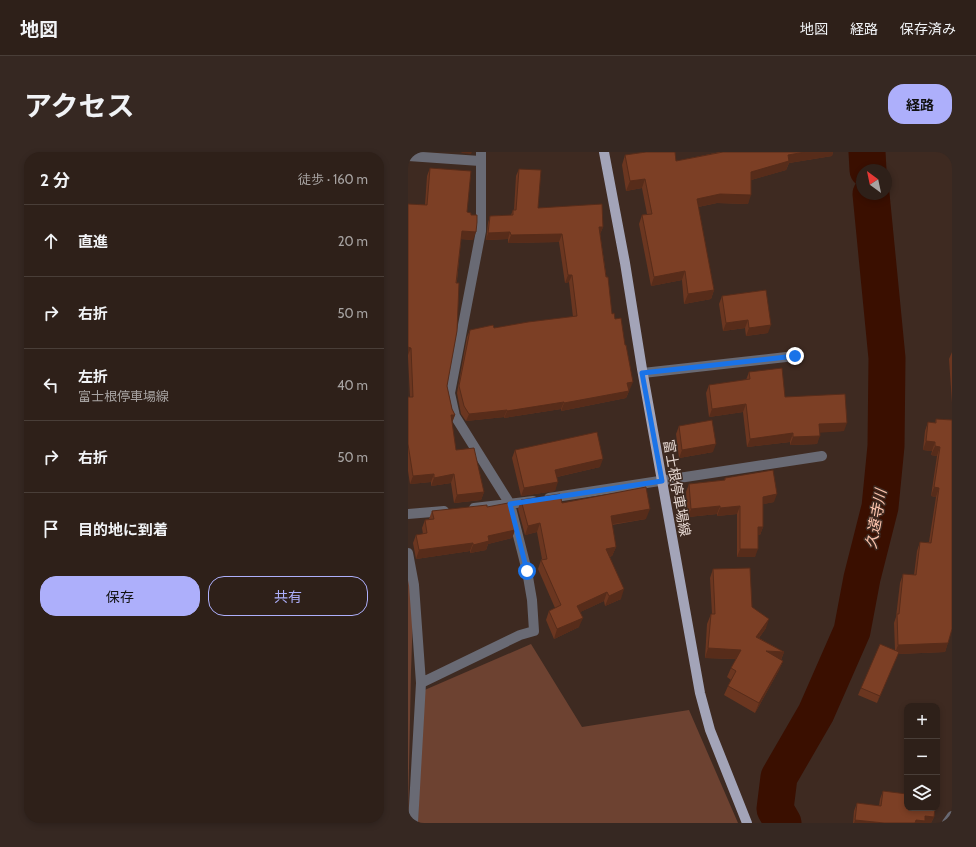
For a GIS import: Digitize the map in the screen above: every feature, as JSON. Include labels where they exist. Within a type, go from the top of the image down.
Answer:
[{"type":"main road","name":"富士根停車場線","points":[[604,152],[625,263],[642,373],[700,694],[710,730],[747,823]]},
{"type":"street","points":[[408,156],[480,156],[481,231],[450,393],[454,416],[510,504],[531,592],[534,631],[520,635],[421,682]]},
{"type":"street","points":[[642,373],[795,356]]},
{"type":"street","points":[[408,514],[510,504],[822,456]]},
{"type":"street","points":[[408,553],[414,585],[421,682],[413,823]]},
{"type":"street","points":[[947,823],[952,816]]},
{"type":"shaded area","points":[[408,547],[414,585],[408,816]]},
{"type":"shaded area","points":[[531,644],[582,727],[689,710],[738,823],[418,823],[420,692]]},
{"type":"building","points":[[646,152],[675,152],[676,161],[723,152],[805,152],[788,155],[789,161],[751,172],[751,195],[720,194],[697,199],[714,290],[688,294],[685,271],[654,277],[642,215],[652,214],[645,179],[630,181],[625,155]]},
{"type":"building","points":[[430,168],[471,171],[467,212],[471,213],[471,215],[477,215],[476,232],[462,231],[456,283],[459,283],[457,331],[447,386],[452,409],[455,415],[451,415],[456,450],[474,448],[484,492],[457,495],[454,474],[434,478],[434,474],[413,476],[408,444],[408,397],[413,397],[411,348],[408,347],[408,204],[427,205]]},
{"type":"building","points":[[519,169],[541,170],[538,208],[602,204],[603,227],[599,227],[606,277],[608,277],[612,314],[614,313],[615,319],[621,318],[633,382],[627,383],[629,391],[564,403],[507,411],[469,414],[464,406],[459,386],[470,330],[493,325],[494,328],[577,316],[572,275],[568,275],[562,234],[511,235],[510,232],[488,233],[490,216],[513,215],[513,210],[516,210]]},
{"type":"building","points":[[766,290],[771,325],[749,328],[748,320],[726,323],[722,296]]},
{"type":"building","points":[[782,368],[785,397],[845,394],[847,423],[819,424],[820,436],[793,437],[793,433],[750,439],[746,404],[712,409],[709,385],[750,379],[749,372]]},
{"type":"building","points":[[936,419],[952,420],[952,629],[948,643],[898,645],[897,614],[899,614],[903,574],[916,575],[920,542],[931,543],[939,488],[934,487],[940,447],[935,446],[935,442],[926,441],[928,422],[936,423]]},
{"type":"building","points":[[712,420],[716,444],[682,450],[679,426]]},
{"type":"building","points":[[597,432],[603,459],[555,470],[558,482],[524,488],[515,450]]},
{"type":"building","points":[[773,470],[777,494],[763,497],[763,527],[758,527],[758,549],[740,549],[740,506],[720,508],[720,506],[691,509],[689,484],[725,480],[725,478]]},
{"type":"building","points":[[646,487],[650,509],[611,516],[616,547],[606,549],[624,589],[609,596],[607,592],[577,606],[583,618],[557,629],[549,611],[561,605],[541,560],[547,559],[540,523],[528,526],[521,500],[560,494],[562,503]]},
{"type":"building","points":[[508,503],[515,530],[488,536],[489,541],[473,545],[473,543],[419,550],[416,535],[427,533],[425,520],[434,519],[432,511],[487,505],[487,507]]},
{"type":"building","points":[[750,568],[752,607],[769,619],[756,637],[784,652],[766,651],[783,661],[759,703],[728,686],[736,671],[731,668],[741,650],[708,648],[711,614],[715,614],[713,569]]},
{"type":"building","points":[[880,644],[899,652],[880,696],[861,688]]},
{"type":"building","points":[[883,791],[904,794],[904,811],[935,811],[934,817],[925,816],[925,821],[916,820],[915,823],[884,823],[855,820],[857,803],[881,806]]},
{"type":"waterway","name":"久遠寺川","points":[[867,152],[868,164]]},
{"type":"waterway","name":"久遠寺川","points":[[783,823],[775,809],[779,777],[816,713],[852,631],[862,578],[880,507],[886,446],[887,358],[872,200]]},
{"type":"route","points":[[527,571],[510,504],[662,481],[642,373],[795,356]]}]
